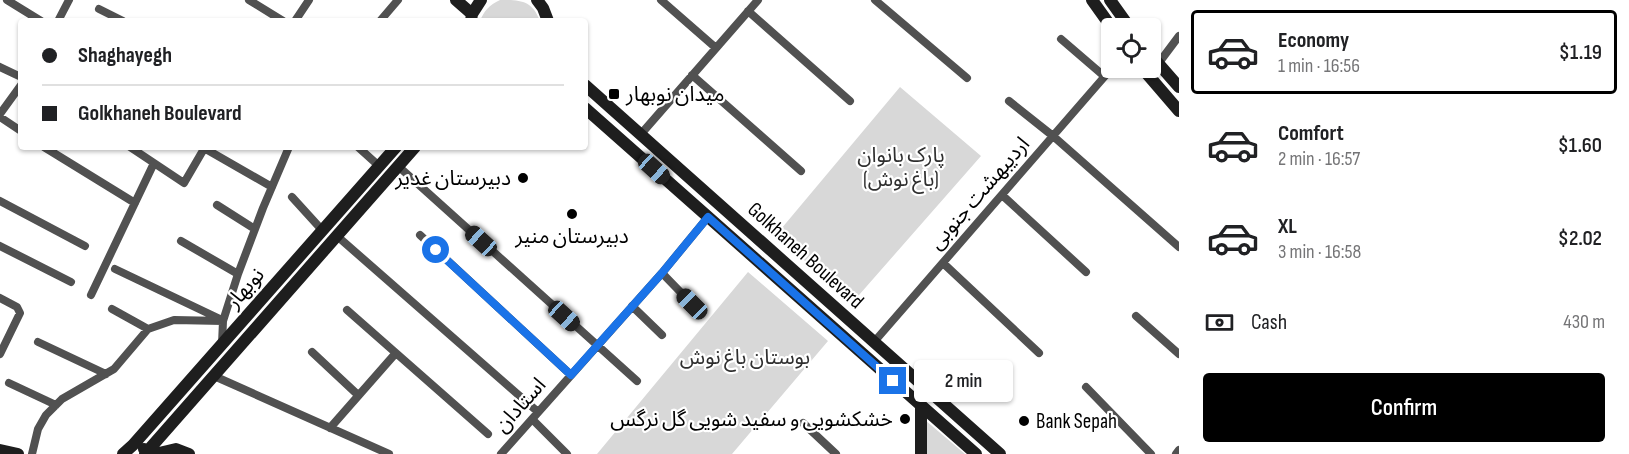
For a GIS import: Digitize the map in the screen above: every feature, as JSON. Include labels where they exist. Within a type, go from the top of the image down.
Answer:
[{"type":"main road","points":[[456,0],[471,17],[481,0]]},
{"type":"main road","points":[[1092,0],[1105,18]]},
{"type":"main road","points":[[1110,0],[1123,18]]},
{"type":"main road","points":[[543,3],[547,18]]},
{"type":"main road","points":[[1161,67],[1179,87]]},
{"type":"main road","points":[[1151,78],[1179,111]]},
{"type":"main road","name":"Golkhaneh Boulevard","points":[[588,88],[1000,454]]},
{"type":"main road","name":"Golkhaneh Boulevard","points":[[588,111],[976,454]]},
{"type":"main road","name":"نوبهار","points":[[123,454],[133,446],[393,150]]},
{"type":"main road","name":"نوبهار","points":[[153,453],[214,376],[412,150]]},
{"type":"main road","points":[[921,405],[921,454]]},
{"type":"main road","points":[[133,446],[153,453],[176,449],[189,454]]},
{"type":"main road","points":[[0,450],[18,454]]},
{"type":"street","points":[[7,0],[36,18]]},
{"type":"street","points":[[60,18],[69,0]]},
{"type":"street","points":[[249,0],[276,18]]},
{"type":"street","points":[[297,18],[309,0]]},
{"type":"street","points":[[383,18],[398,0]]},
{"type":"street","points":[[661,0],[716,48]]},
{"type":"street","points":[[640,134],[758,0]]},
{"type":"street","points":[[875,0],[967,78]]},
{"type":"street","points":[[99,9],[117,18]]},
{"type":"street","points":[[748,11],[850,101]]},
{"type":"street","points":[[1161,53],[1179,36]]},
{"type":"street","points":[[1061,39],[1101,73]]},
{"type":"street","points":[[0,67],[18,76]]},
{"type":"street","points":[[692,75],[801,171]]},
{"type":"street","name":"اردیبهشت جنوبی","points":[[874,342],[1102,78]]},
{"type":"street","points":[[18,89],[0,116],[18,129]]},
{"type":"street","points":[[1009,101],[1053,136],[1179,247]]},
{"type":"street","points":[[49,150],[135,203]]},
{"type":"street","points":[[134,150],[184,183],[202,150]]},
{"type":"street","points":[[209,150],[272,187]]},
{"type":"street","points":[[222,345],[223,321],[238,274],[288,150]]},
{"type":"street","points":[[361,150],[379,166]]},
{"type":"street","points":[[91,295],[154,163]]},
{"type":"street","points":[[398,166],[637,381]]},
{"type":"street","points":[[1002,195],[1086,272]]},
{"type":"street","points":[[292,197],[322,230]]},
{"type":"street","points":[[0,201],[85,246]]},
{"type":"street","points":[[216,204],[255,229]]},
{"type":"street","name":"استادان","points":[[501,454],[662,273],[708,217]]},
{"type":"street","points":[[420,235],[571,375]]},
{"type":"street","points":[[337,236],[535,416],[567,454]]},
{"type":"street","points":[[181,241],[238,274]]},
{"type":"street","points":[[0,246],[71,282]]},
{"type":"street","points":[[943,263],[1039,353]]},
{"type":"street","points":[[115,269],[223,321]]},
{"type":"street","points":[[662,273],[692,304]]},
{"type":"street","points":[[0,298],[17,307],[20,313],[0,354]]},
{"type":"street","points":[[632,306],[662,335]]},
{"type":"street","points":[[32,454],[38,429],[56,405],[62,399],[114,369],[148,329],[112,309]]},
{"type":"street","points":[[347,310],[488,434]]},
{"type":"street","points":[[1136,316],[1179,354]]},
{"type":"street","name":"نوبهار","points":[[148,329],[174,320],[223,321]]},
{"type":"street","points":[[38,342],[106,374]]},
{"type":"street","points":[[312,352],[358,395]]},
{"type":"street","points":[[330,428],[395,354]]},
{"type":"street","points":[[214,376],[388,454]]},
{"type":"street","points":[[9,383],[56,405]]},
{"type":"street","points":[[1086,387],[1151,454]]},
{"type":"street","points":[[803,423],[836,454]]},
{"type":"street","points":[[1176,454],[1179,450]]},
{"type":"green space","points":[[500,0],[524,3],[533,9],[539,18],[481,18],[493,4]]},
{"type":"green space","name":"پارک بانوان (باغ نوش)","points":[[900,87],[981,156],[852,303],[776,235]]},
{"type":"green space","name":"بوستان باغ نوش","points":[[748,272],[828,341],[732,454],[597,454]]},
{"type":"green space","points":[[925,420],[965,454],[926,454]]},
{"type":"place","name":"میدان نوبهار","points":[[614,94]]},
{"type":"place","name":"دبیرستان غدیر","points":[[523,178]]},
{"type":"place","name":"دبیرستان منیر","points":[[572,214]]},
{"type":"place","name":"خشکشویی و سفید شویی گل نرگس","points":[[905,419]]},
{"type":"place","name":"Bank Sepah","points":[[1024,421]]},
{"type":"route","points":[[436,250],[571,375],[662,273],[708,217],[893,381]]}]
